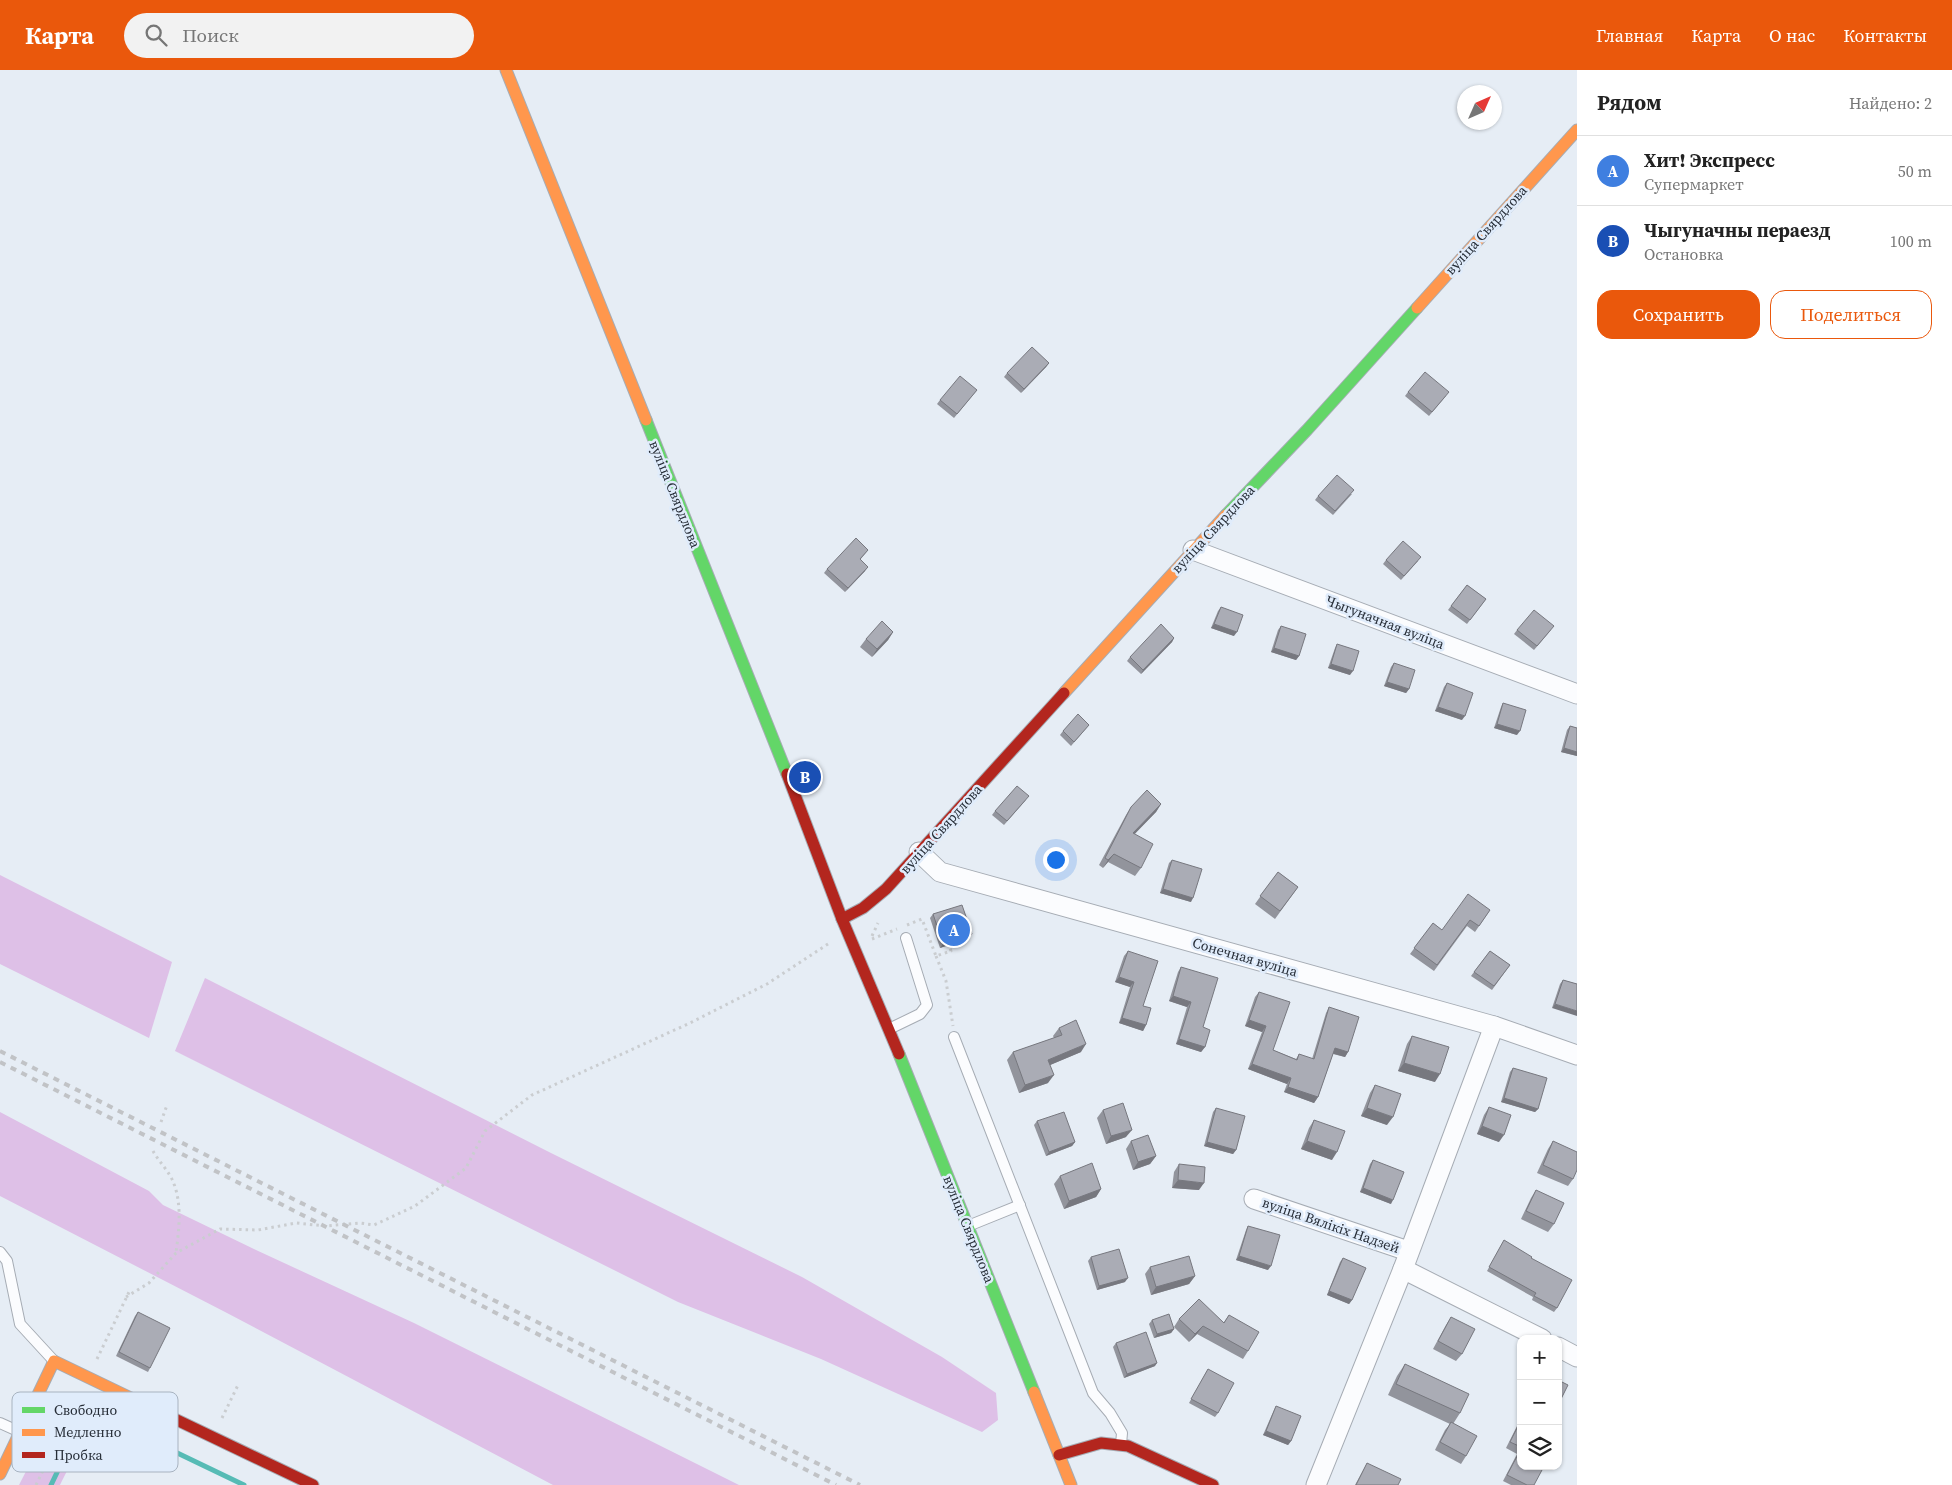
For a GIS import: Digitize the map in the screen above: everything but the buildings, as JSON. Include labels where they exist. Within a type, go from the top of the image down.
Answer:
[{"type":"street","name":"вуліца Свярдлова","points":[[506,70],[791,783],[842,919],[889,1029],[1071,1485]]},
{"type":"street","name":"вуліца Свярдлова","points":[[842,919],[877,898],[1193,550],[1307,430],[1576,134]]},
{"type":"street","name":"Чыгуначная вуліца","points":[[1193,550],[1577,694]]},
{"type":"street","name":"Сонечная вуліца","points":[[919,852],[940,872],[1494,1026],[1577,1055]]},
{"type":"street","points":[[1316,1485],[1405,1260],[1494,1026]]},
{"type":"street","name":"вуліца Вялікіх Надзей","points":[[1254,1199],[1405,1260],[1535,1335]]},
{"type":"street","points":[[1562,1349],[1577,1357]]},
{"type":"street","points":[[39,1392],[54,1361],[119,1392]]},
{"type":"street","points":[[178,1420],[313,1485]]},
{"type":"street","points":[[1059,1455],[1101,1443],[1121,1444],[1213,1485]]},
{"type":"street","points":[[0,1474],[12,1449]]},
{"type":"lane","points":[[889,1029],[920,1014],[927,1005],[906,938]]},
{"type":"lane","points":[[954,1037],[1093,1393],[1110,1413],[1122,1434],[1121,1444]]},
{"type":"lane","points":[[968,1226],[1020,1205]]},
{"type":"lane","points":[[0,1252],[7,1261],[20,1324],[54,1361]]},
{"type":"lane","points":[[0,1423],[12,1428]]},
{"type":"path","points":[[126,1297],[149,1283],[176,1253],[220,1229],[258,1230],[296,1223],[324,1226],[360,1223],[374,1225],[415,1206],[466,1168],[485,1131],[532,1095],[690,1023],[767,984],[835,940]]},
{"type":"path","points":[[936,956],[946,981],[954,1037]]},
{"type":"path","points":[[161,1122],[167,1105]]},
{"type":"path","points":[[152,1150],[174,1184],[178,1202],[179,1234],[176,1253]]},
{"type":"shaded area","points":[[0,875],[172,962],[149,1038],[0,964]]},
{"type":"shaded area","points":[[205,978],[551,1153],[802,1277],[942,1357],[996,1393],[998,1420],[982,1432],[821,1359],[678,1302],[175,1051]]},
{"type":"shaded area","points":[[0,1112],[149,1191],[163,1205],[414,1323],[739,1485],[553,1485],[0,1196]]},
{"type":"shaded area","points":[[26,1472],[66,1472],[60,1485],[19,1485]]},
{"type":"waterway","points":[[178,1453],[244,1485]]},
{"type":"waterway","points":[[51,1485],[57,1472]]},
{"type":"railway","points":[[0,1051],[860,1485]]},
{"type":"railway","points":[[0,1062],[836,1485]]},
{"type":"traffic: fast","points":[[1226,515],[1307,430],[1417,308]]},
{"type":"traffic: fast","points":[[646,420],[787,774]]},
{"type":"traffic: fast","points":[[899,1054],[1034,1392]]},
{"type":"traffic: slow","points":[[506,70],[646,420]]},
{"type":"traffic: slow","points":[[1417,308],[1577,130]]},
{"type":"traffic: slow","points":[[1064,693],[1226,515]]},
{"type":"traffic: slow","points":[[39,1392],[54,1361],[118,1392]]},
{"type":"traffic: slow","points":[[1034,1392],[1071,1485]]},
{"type":"traffic: slow","points":[[0,1474],[12,1449]]},
{"type":"traffic: jam","points":[[842,919],[863,908],[886,889],[1064,693]]},
{"type":"traffic: jam","points":[[787,774],[842,919],[899,1054]]},
{"type":"traffic: jam","points":[[178,1421],[313,1485]]},
{"type":"traffic: jam","points":[[1059,1455],[1101,1443],[1128,1446],[1213,1485]]},
{"type":"place","name":"Чыгуначны пераезд","points":[[805,777]]},
{"type":"place","name":"Хит! Экспресс","points":[[954,930]]}]
